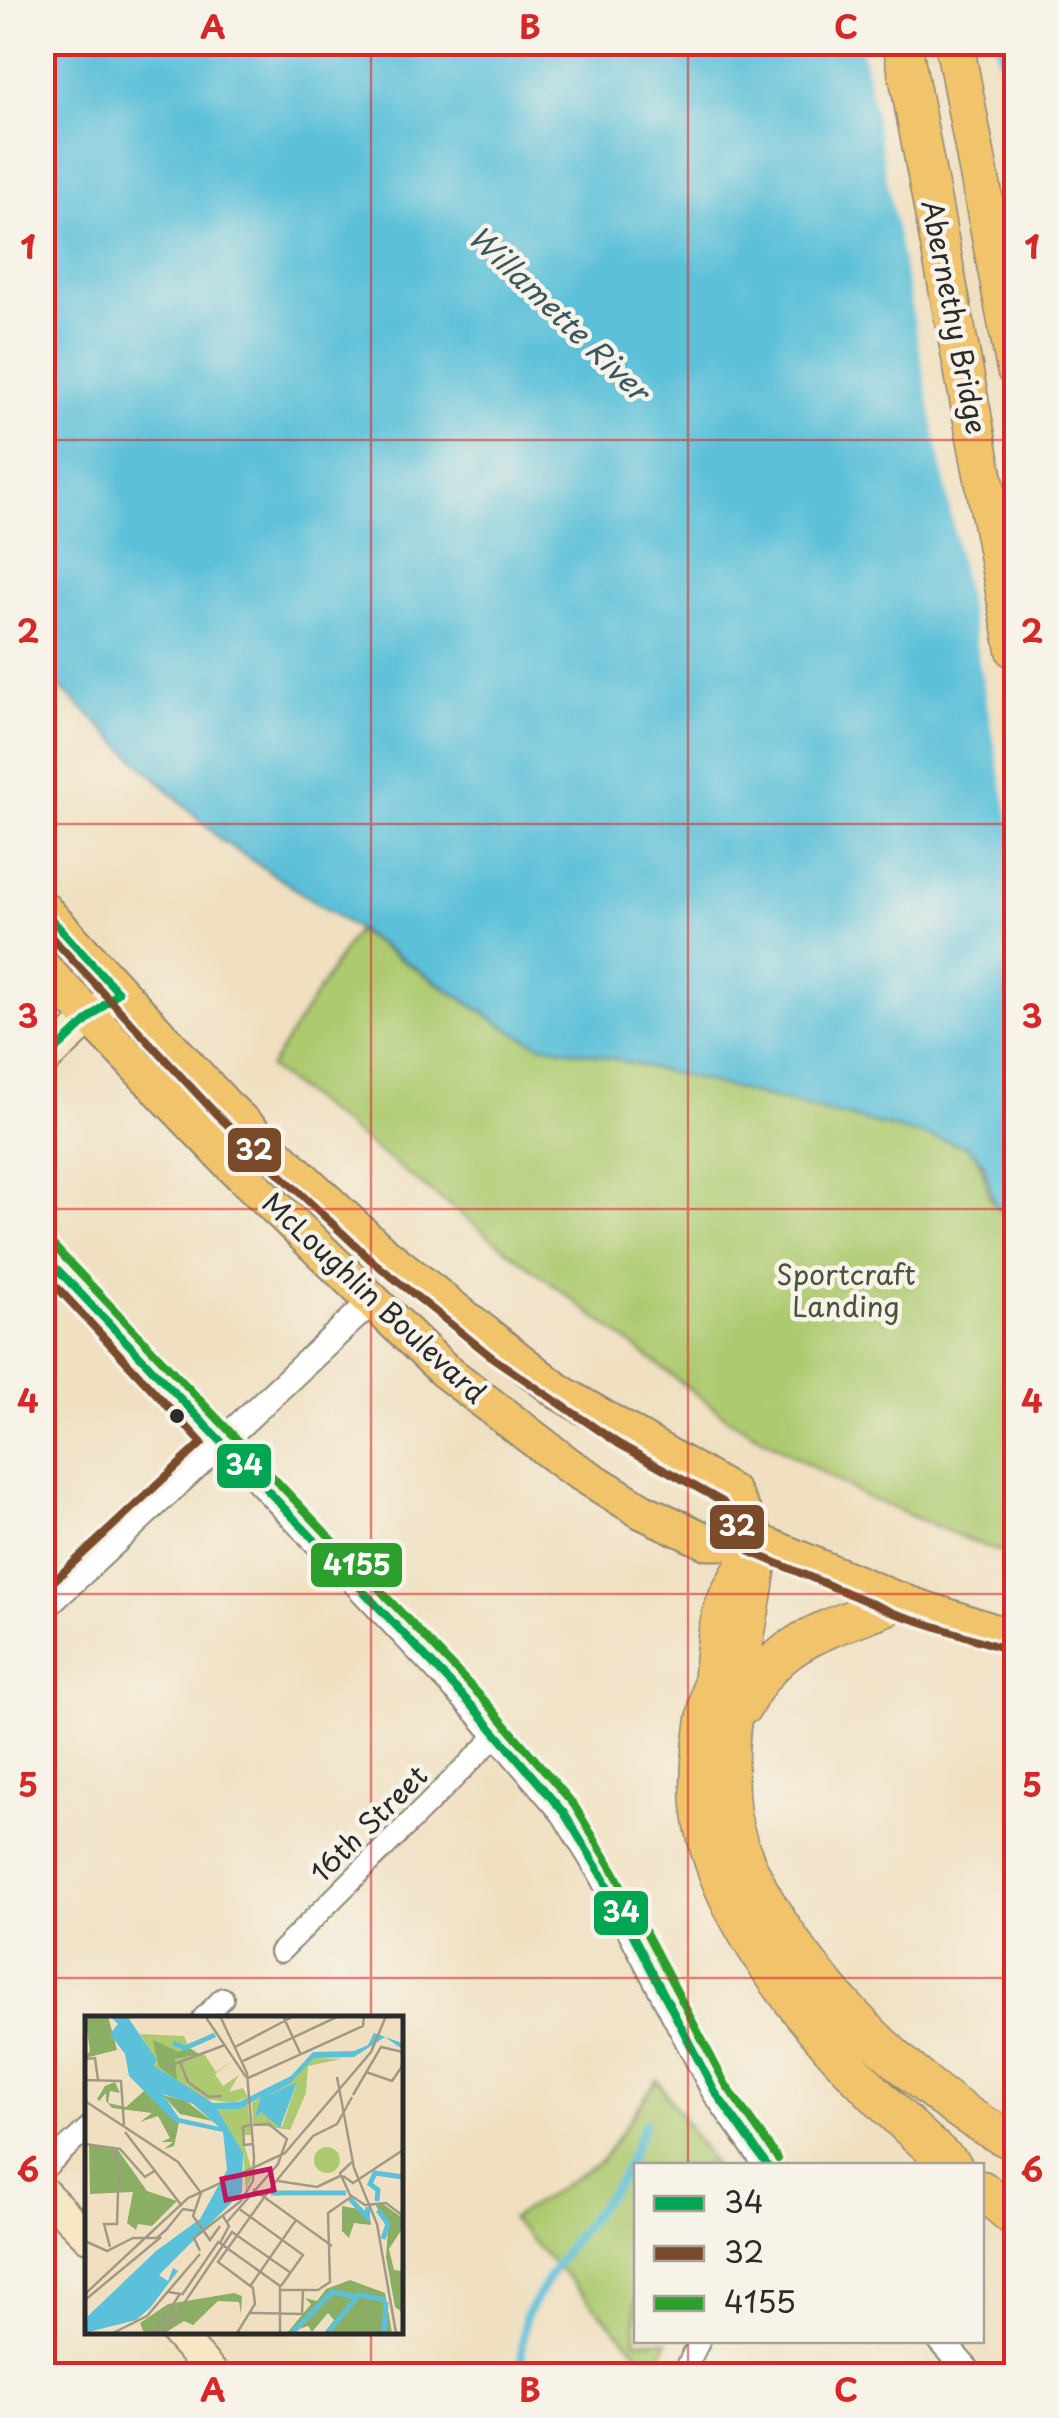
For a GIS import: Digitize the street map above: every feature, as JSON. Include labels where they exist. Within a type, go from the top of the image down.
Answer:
[{"type":"highway","name":"Abernethy Bridge","points":[[902,42],[1016,650]]},
{"type":"highway","name":"Abernethy Bridge","points":[[954,42],[1016,369]]},
{"type":"highway","name":"McLoughlin Boulevard","points":[[42,908],[226,1106],[380,1251],[559,1392],[732,1493],[759,1542]]},
{"type":"highway","name":"McLoughlin Boulevard","points":[[42,967],[372,1301],[444,1370],[532,1439],[614,1494],[708,1542],[759,1542],[898,1601],[1016,1639]]},
{"type":"highway","points":[[759,1542],[734,1725],[730,1809],[742,1858],[762,1896],[842,2008],[888,2054],[939,2096],[1016,2142]]},
{"type":"highway","points":[[759,1542],[725,1604],[702,1741],[701,1806],[716,1868],[771,1968],[821,2037],[900,2120],[950,2163]]},
{"type":"highway","points":[[734,1725],[754,1684],[795,1642],[898,1601]]},
{"type":"highway","points":[[984,2192],[1016,2219]]},
{"type":"main road","points":[[42,1064],[118,992]]},
{"type":"main road","points":[[42,2191],[85,2234]]},
{"type":"main road","points":[[177,2333],[215,2376]]},
{"type":"street","points":[[42,1252],[497,1734],[588,1850],[715,2092],[766,2163]]},
{"type":"street","points":[[42,1610],[372,1301]]},
{"type":"street","name":"16th Street","points":[[280,1952],[497,1734]]},
{"type":"street","points":[[205,2016],[224,1998]]},
{"type":"street","points":[[42,2171],[85,2131]]},
{"type":"street","points":[[682,2376],[698,2343]]},
{"type":"street","points":[[943,2343],[972,2376]]},
{"type":"green space","name":"Sportcraft Landing","points":[[356,931],[515,1033],[966,1146],[978,1153],[990,1199],[1003,1213],[1016,1214],[1016,1555],[991,1549],[863,1496],[729,1419],[269,1068]]},
{"type":"green space","points":[[657,2080],[713,2163],[634,2163],[634,2343],[667,2343],[654,2369],[511,2219],[602,2160]]},
{"type":"water","name":"Willamette River","points":[[1003,42],[1016,49],[1016,1214],[995,1207],[983,1161],[966,1146],[598,1055],[541,1045],[515,1033],[221,840],[43,671],[42,43]]},
{"type":"pier","points":[[861,43],[995,43],[1016,177],[1016,855]]},
{"type":"waterway","points":[[520,2376],[525,2317],[567,2248],[621,2178],[645,2123]]},
{"type":"transit line","name":"34","points":[[42,909],[118,992],[42,1063]]},
{"type":"transit line","name":"32","points":[[42,927],[216,1114],[371,1260],[493,1358],[619,1444],[723,1502],[751,1552],[894,1613],[1012,1651]]},
{"type":"transit line","name":"4155","points":[[51,1243],[486,1702],[574,1805],[611,1866],[726,2085],[778,2159]]},
{"type":"transit line","name":"34","points":[[42,1253],[477,1711],[564,1813],[600,1872],[715,2092],[766,2163]]},
{"type":"transit line","name":"32","points":[[42,1271],[202,1443],[42,1592]]}]
